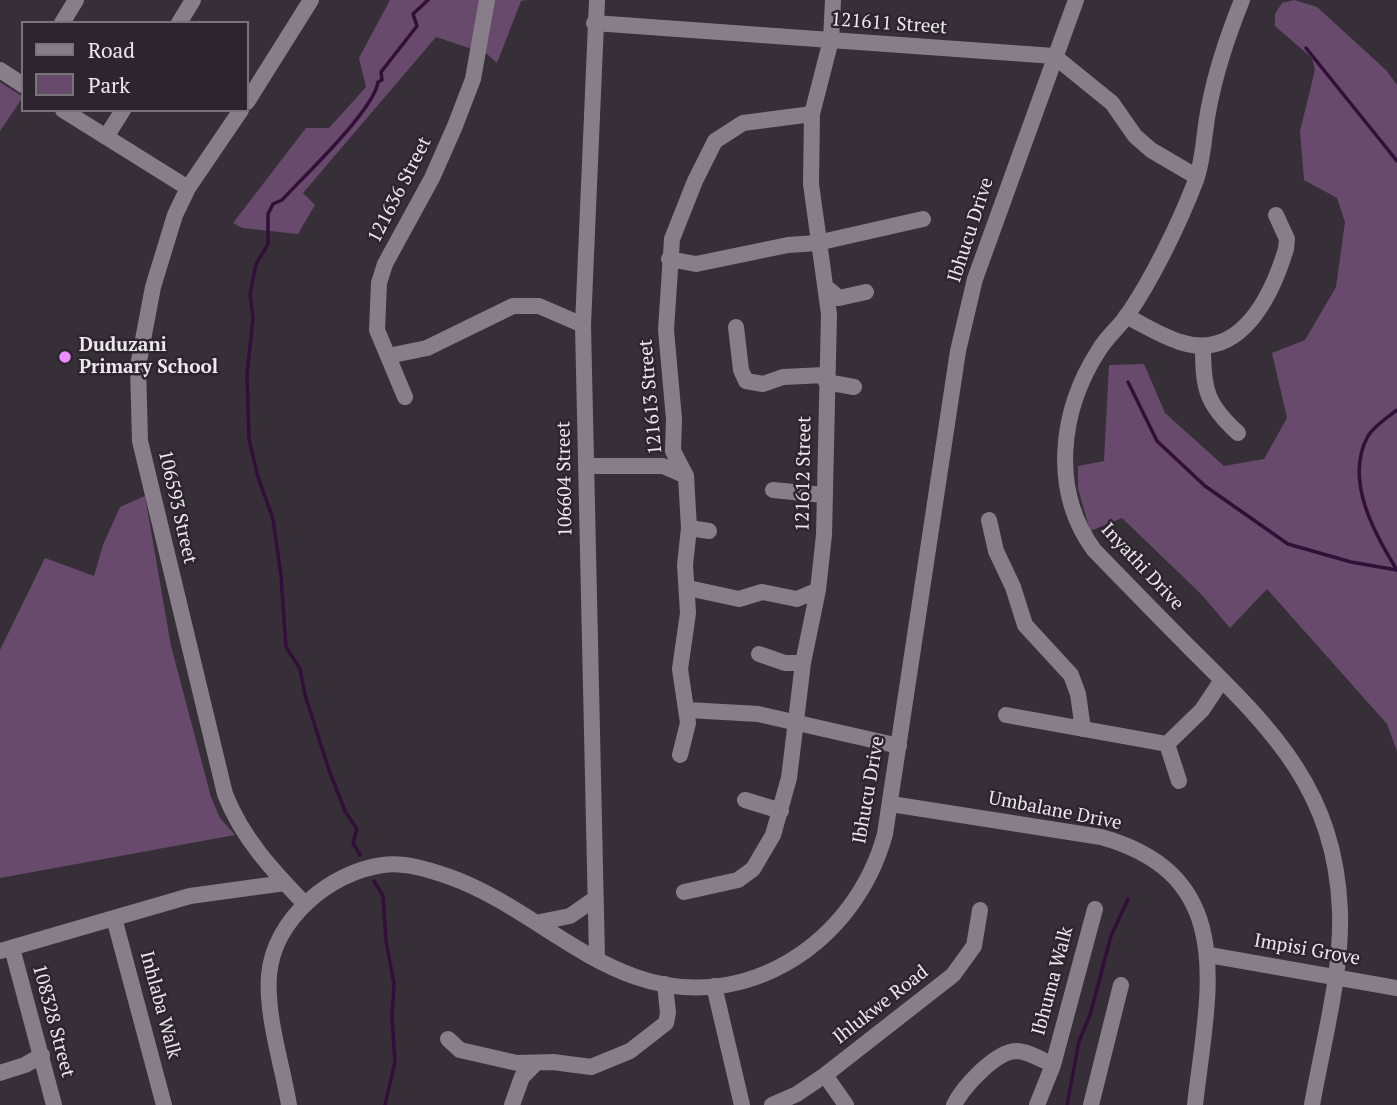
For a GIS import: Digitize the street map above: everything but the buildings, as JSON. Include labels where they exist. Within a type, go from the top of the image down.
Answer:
[{"type":"street","points":[[63,21],[76,0]]},
{"type":"street","points":[[180,21],[193,0]]},
{"type":"street","points":[[248,100],[311,0]]},
{"type":"street","name":"121636 Street","points":[[405,397],[377,330],[379,282],[385,264],[432,178],[464,103],[472,79],[487,0]]},
{"type":"street","name":"106604 Street","points":[[597,0],[583,325],[593,900],[597,958]]},
{"type":"street","name":"121612 Street","points":[[684,891],[745,877],[768,845],[781,811],[789,778],[803,663],[818,590],[824,535],[827,288],[817,243],[811,184],[812,114],[831,40],[833,0]]},
{"type":"street","name":"Ibhucu Drive","points":[[289,1105],[270,1006],[269,975],[278,943],[306,904],[329,887],[369,869],[404,865],[453,878],[540,922],[597,958],[635,977],[665,984],[714,986],[744,980],[778,968],[804,953],[831,931],[854,905],[881,850],[891,804],[958,351],[975,279],[1076,0]]},
{"type":"street","name":"Inyathi Drive","points":[[1242,0],[1217,69],[1197,177],[1169,241],[1126,316],[1100,348],[1081,382],[1064,444],[1072,509],[1082,534],[1094,550],[1276,736],[1303,776],[1322,819],[1338,889],[1339,937],[1335,976],[1312,1105]]},
{"type":"street","name":"121611 Street","points":[[594,23],[1054,56]]},
{"type":"street","points":[[1054,56],[1112,103],[1135,136],[1151,150],[1197,177]]},
{"type":"street","points":[[0,70],[21,83]]},
{"type":"street","points":[[66,112],[188,188]]},
{"type":"street","points":[[106,137],[122,112]]},
{"type":"street","name":"106593 Street","points":[[240,112],[188,188],[162,249],[138,366],[140,441],[225,794],[243,831],[285,883],[306,904]]},
{"type":"street","name":"121613 Street","points":[[680,755],[688,710],[682,696],[680,668],[687,629],[688,588],[685,565],[689,528],[686,476],[673,451],[674,419],[666,330],[672,239],[691,190],[715,141],[750,120],[812,114]]},
{"type":"street","points":[[1126,316],[1182,343],[1203,346],[1222,341],[1245,327],[1259,313],[1286,249],[1287,239],[1276,215]]},
{"type":"street","points":[[669,259],[696,264],[788,245],[817,243],[923,219]]},
{"type":"street","points":[[827,288],[839,298],[866,292]]},
{"type":"street","points":[[388,356],[427,348],[513,306],[540,306],[583,325]]},
{"type":"street","points":[[736,327],[741,370],[746,380],[763,384],[783,377],[826,378],[854,387]]},
{"type":"street","points":[[1203,346],[1203,376],[1208,399],[1218,415],[1238,433]]},
{"type":"street","points":[[663,466],[673,451]]},
{"type":"street","points":[[587,466],[663,466],[686,476]]},
{"type":"street","points":[[773,490],[824,495]]},
{"type":"street","points":[[989,520],[996,551],[1013,587],[1025,625],[1071,675],[1076,685],[1083,729]]},
{"type":"street","points":[[689,528],[709,531]]},
{"type":"street","points":[[688,588],[739,599],[762,592],[797,599],[818,590]]},
{"type":"street","points":[[759,654],[785,663],[803,663]]},
{"type":"street","points":[[1167,744],[1202,710],[1222,680]]},
{"type":"street","points":[[688,710],[758,714],[899,746]]},
{"type":"street","points":[[1006,715],[1167,744]]},
{"type":"street","points":[[1167,744],[1180,781]]},
{"type":"street","points":[[745,800],[781,811]]},
{"type":"street","name":"Umbalane Drive","points":[[891,804],[1101,838],[1133,848],[1163,866],[1184,892],[1201,923],[1209,955],[1195,1105]]},
{"type":"street","points":[[6,949],[190,896],[285,883]]},
{"type":"street","points":[[540,922],[570,916],[593,900]]},
{"type":"street","name":"Ibhuma Walk","points":[[1037,1105],[1053,1065],[1095,909]]},
{"type":"street","name":"Ihlukwe Road","points":[[772,1105],[797,1094],[825,1075],[965,962],[976,939],[980,910]]},
{"type":"street","name":"Inhlaba Walk","points":[[114,918],[164,1105]]},
{"type":"street","name":"108328 Street","points":[[6,949],[42,1055],[54,1105]]},
{"type":"street","name":"Impisi Grove","points":[[1209,955],[1397,988]]},
{"type":"street","points":[[448,1039],[460,1049],[516,1063],[553,1062],[588,1068],[630,1051],[667,1020],[665,984]]},
{"type":"street","points":[[1091,1105],[1121,985]]},
{"type":"street","points":[[714,986],[742,1105]]},
{"type":"street","name":"Ibhuma Walk","points":[[954,1105],[961,1090],[1010,1053],[1027,1053],[1053,1065]]},
{"type":"street","points":[[0,1073],[25,1065],[42,1055]]},
{"type":"street","points":[[512,1105],[522,1077],[536,1063]]},
{"type":"street","points":[[825,1075],[846,1105]]},
{"type":"green space","points":[[390,0],[527,0],[521,1],[497,63],[487,54],[436,37],[303,193],[315,205],[298,234],[242,228],[233,223],[306,128],[329,128],[366,87],[359,58]]},
{"type":"green space","points":[[1294,0],[1317,7],[1386,70],[1397,85],[1397,751],[1387,724],[1267,589],[1230,628],[1202,595],[1122,518],[1090,531],[1078,488],[1078,466],[1104,461],[1109,365],[1144,364],[1165,413],[1224,466],[1264,459],[1287,418],[1272,353],[1305,340],[1336,287],[1345,222],[1337,198],[1304,180],[1300,131],[1315,70],[1312,58],[1275,26],[1275,14],[1282,3]]},
{"type":"green space","points":[[0,82],[21,96],[21,100],[0,131]]},
{"type":"green space","points":[[145,496],[171,646],[211,797],[220,818],[235,835],[0,878],[0,650],[45,558],[94,576],[103,545],[120,507]]},
{"type":"waterway","points":[[360,855],[353,843],[357,829],[345,811],[329,770],[305,695],[300,669],[286,647],[281,576],[273,519],[258,477],[249,439],[247,375],[253,318],[250,294],[256,264],[268,244],[268,214],[273,204],[282,200],[365,109],[378,82],[382,80],[381,72],[417,26],[413,14],[428,0]]},
{"type":"waterway","points":[[1306,48],[1397,161]]},
{"type":"waterway","points":[[1128,382],[1157,441],[1205,486],[1288,544],[1351,562],[1397,570]]},
{"type":"waterway","points":[[1397,410],[1377,425],[1368,436],[1361,453],[1359,470],[1371,523],[1397,570]]},
{"type":"waterway","points":[[374,881],[383,896],[386,941],[394,984],[392,1017],[395,1062],[385,1105]]},
{"type":"waterway","points":[[1067,1105],[1079,1041],[1090,1015],[1111,936],[1128,899]]},
{"type":"place","name":"Duduzani Primary School","points":[[65,357]]}]
